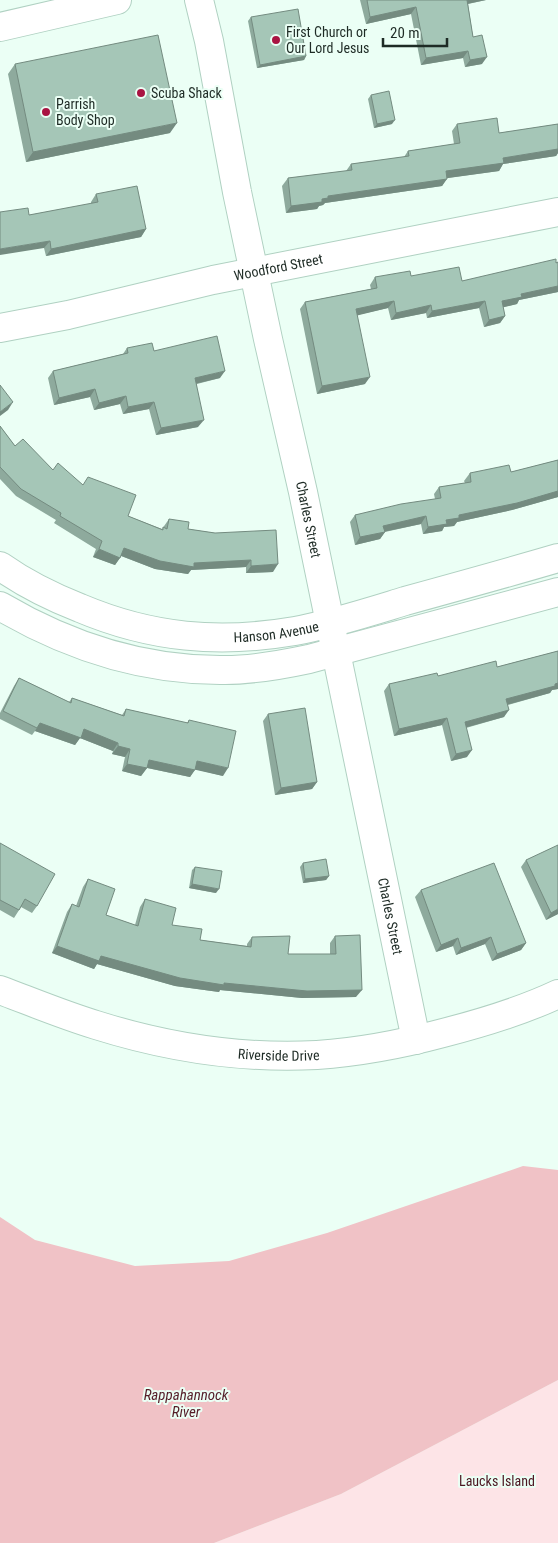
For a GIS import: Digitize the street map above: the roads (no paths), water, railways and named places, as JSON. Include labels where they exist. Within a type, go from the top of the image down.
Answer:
[{"type":"street","points":[[0,27],[118,0]]},
{"type":"street","name":"Charles Street","points":[[199,0],[209,40],[237,192],[303,492],[416,1040]]},
{"type":"street","name":"Woodford Street","points":[[0,328],[68,315],[213,280],[558,212]]},
{"type":"street","name":"Hanson Avenue","points":[[0,566],[50,595],[94,614],[121,623],[166,634],[222,638],[287,632],[330,622],[558,558]]},
{"type":"street","points":[[0,606],[32,624],[78,644],[119,657],[201,670],[243,669],[291,663],[336,652],[558,592]]},
{"type":"street","name":"Riverside Drive","points":[[0,990],[97,1026],[155,1040],[213,1050],[264,1055],[316,1055],[368,1049],[416,1040],[479,1024],[558,994]]},
{"type":"water","name":"Rappahannock River","points":[[523,1166],[558,1170],[558,1380],[341,1494],[214,1543],[0,1543],[0,1217],[35,1240],[135,1266],[229,1261],[327,1233]]},
{"type":"place","name":"First Church or Our Lord Jesus","points":[[276,40]]},
{"type":"place","name":"Scuba Shack","points":[[141,93]]},
{"type":"place","name":"Parrish Body Shop","points":[[46,112]]},
{"type":"park label","name":"Laucks Island","points":[[497,1481]]}]
